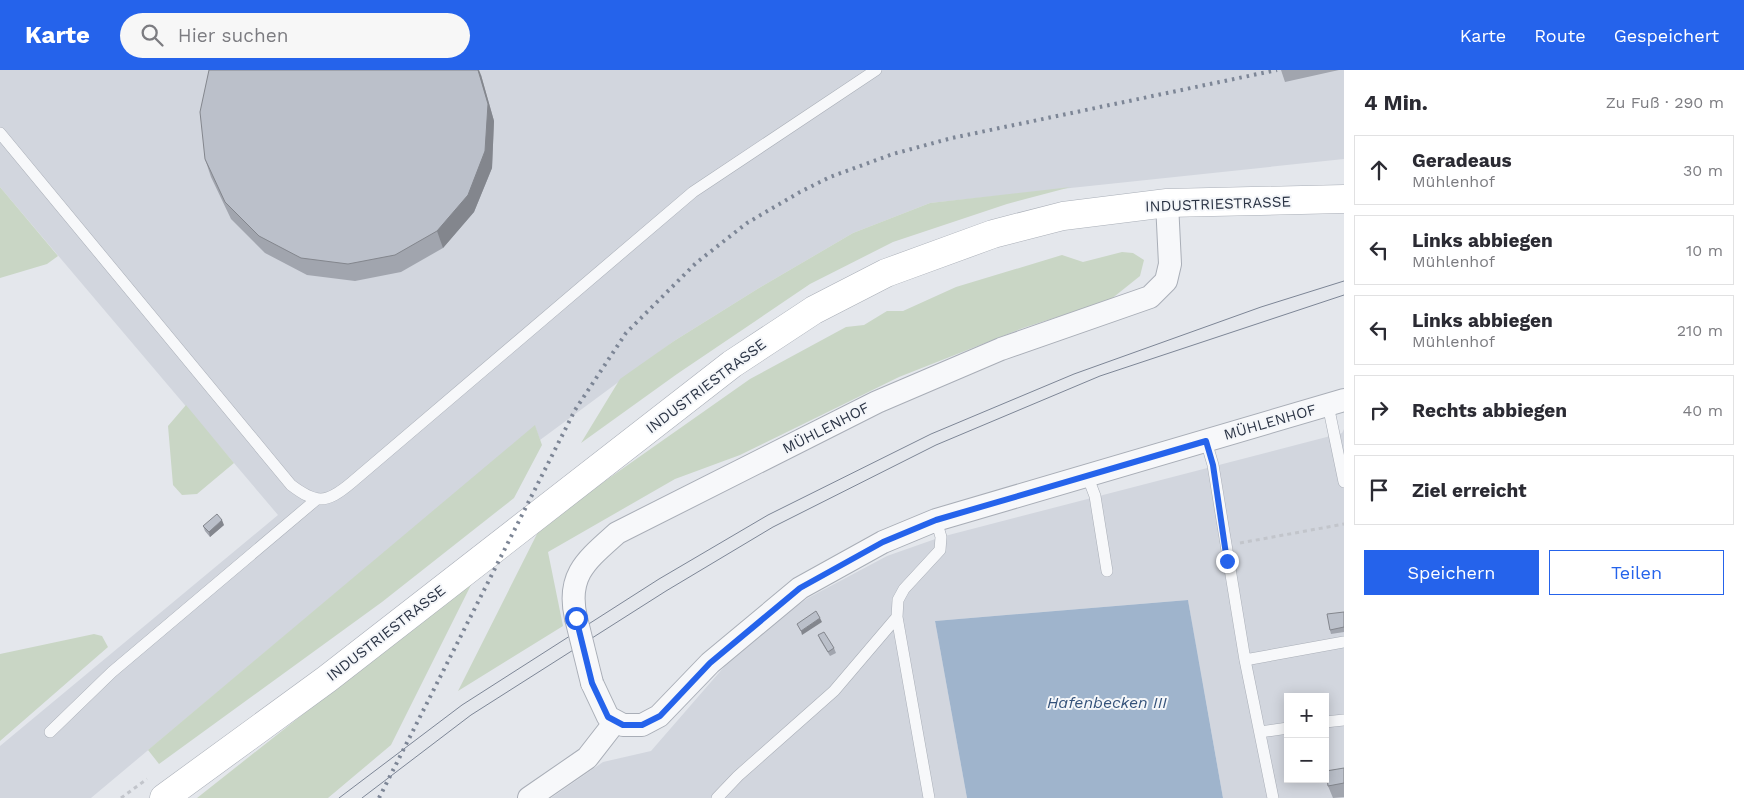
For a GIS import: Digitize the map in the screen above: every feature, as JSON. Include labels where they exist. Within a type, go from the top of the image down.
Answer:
[{"type":"main road","name":"INDUSTRIESTRASSE","points":[[164,798],[327,679],[732,364],[814,310],[886,273],[994,234],[1063,216],[1167,203],[1344,199]]},
{"type":"street","name":"MÜHLENHOF","points":[[1167,203],[1170,264],[1166,281],[1150,297],[1001,349],[876,402],[617,533],[582,565],[574,586],[572,600],[592,683],[608,717],[623,725],[642,725],[660,716],[710,663],[800,588],[883,542],[936,520],[1336,403]]},
{"type":"street","points":[[528,798],[587,758],[615,722]]},
{"type":"lane","points":[[0,133],[290,485],[307,497],[324,500],[336,496],[693,192],[876,70]]},
{"type":"lane","points":[[1336,403],[1344,482]]},
{"type":"lane","points":[[1206,441],[1213,465],[1245,660],[1272,798]]},
{"type":"lane","points":[[1087,475],[1095,496],[1107,571]]},
{"type":"lane","points":[[50,732],[112,672],[317,499]]},
{"type":"lane","points":[[929,798],[897,617],[898,600],[904,589],[940,550],[941,537],[936,520]]},
{"type":"lane","points":[[717,798],[738,776],[834,691],[897,617]]},
{"type":"lane","points":[[1245,660],[1344,642]]},
{"type":"lane","points":[[1329,722],[1344,720]]},
{"type":"lane","points":[[1260,732],[1284,729]]},
{"type":"path","points":[[1225,546],[1344,524]]},
{"type":"shaded area","points":[[0,70],[1344,70],[1344,159],[930,203],[853,233],[674,341],[540,440],[535,426],[91,798],[0,798],[0,746],[278,515],[0,187]]},
{"type":"shaded area","points":[[1344,429],[1344,798],[1223,798],[1188,600],[935,621],[967,798],[551,798],[603,762],[651,751],[750,637],[808,598],[887,556],[941,537],[1342,433]]},
{"type":"green space","points":[[0,187],[58,256],[47,264],[0,278]]},
{"type":"green space","points":[[1071,187],[1007,204],[893,242],[810,284],[677,374],[581,443],[620,379],[674,341],[853,233],[930,203]]},
{"type":"green space","points":[[1122,252],[1133,253],[1144,260],[1140,276],[1110,300],[1023,328],[899,377],[740,455],[675,479],[548,552],[563,626],[458,691],[541,526],[750,379],[846,327],[864,325],[887,311],[903,311],[956,287],[1062,255],[1083,262]]},
{"type":"green space","points":[[186,405],[234,463],[197,494],[182,495],[173,485],[168,426]]},
{"type":"green space","points":[[535,425],[542,445],[514,498],[382,602],[159,764],[148,750]]},
{"type":"green space","points":[[474,579],[391,745],[328,798],[197,798]]},
{"type":"green space","points":[[94,634],[102,636],[108,647],[0,741],[0,654]]},
{"type":"water","name":"Hafenbecken III","points":[[1188,600],[1223,798],[967,798],[935,621]]},
{"type":"building","points":[[209,70],[478,70],[488,104],[485,151],[468,195],[437,231],[395,255],[348,264],[301,258],[259,236],[225,202],[205,159],[200,112]]},
{"type":"building","points":[[217,514],[222,520],[209,532],[203,526]]},
{"type":"building","points":[[816,611],[820,618],[801,631],[797,624]]},
{"type":"building","points":[[1344,612],[1344,627],[1330,630],[1327,614]]},
{"type":"building","points":[[824,632],[834,648],[828,652],[818,635]]},
{"type":"building","points":[[1344,768],[1344,783],[1328,786],[1329,770]]},
{"type":"tram line","points":[[339,798],[462,705],[659,579],[768,515],[931,434],[1074,374],[1261,307],[1344,281]]},
{"type":"tram line","points":[[362,798],[471,715],[666,591],[773,527],[936,445],[1100,376],[1344,295]]},
{"type":"railway","points":[[379,798],[575,410],[626,333],[696,263],[747,223],[800,192],[830,177],[893,154],[952,138],[1277,70]]},
{"type":"route","points":[[576,618],[592,683],[608,717],[623,725],[642,725],[660,716],[710,663],[800,588],[883,542],[936,520],[1206,441],[1213,465],[1227,561]]}]
